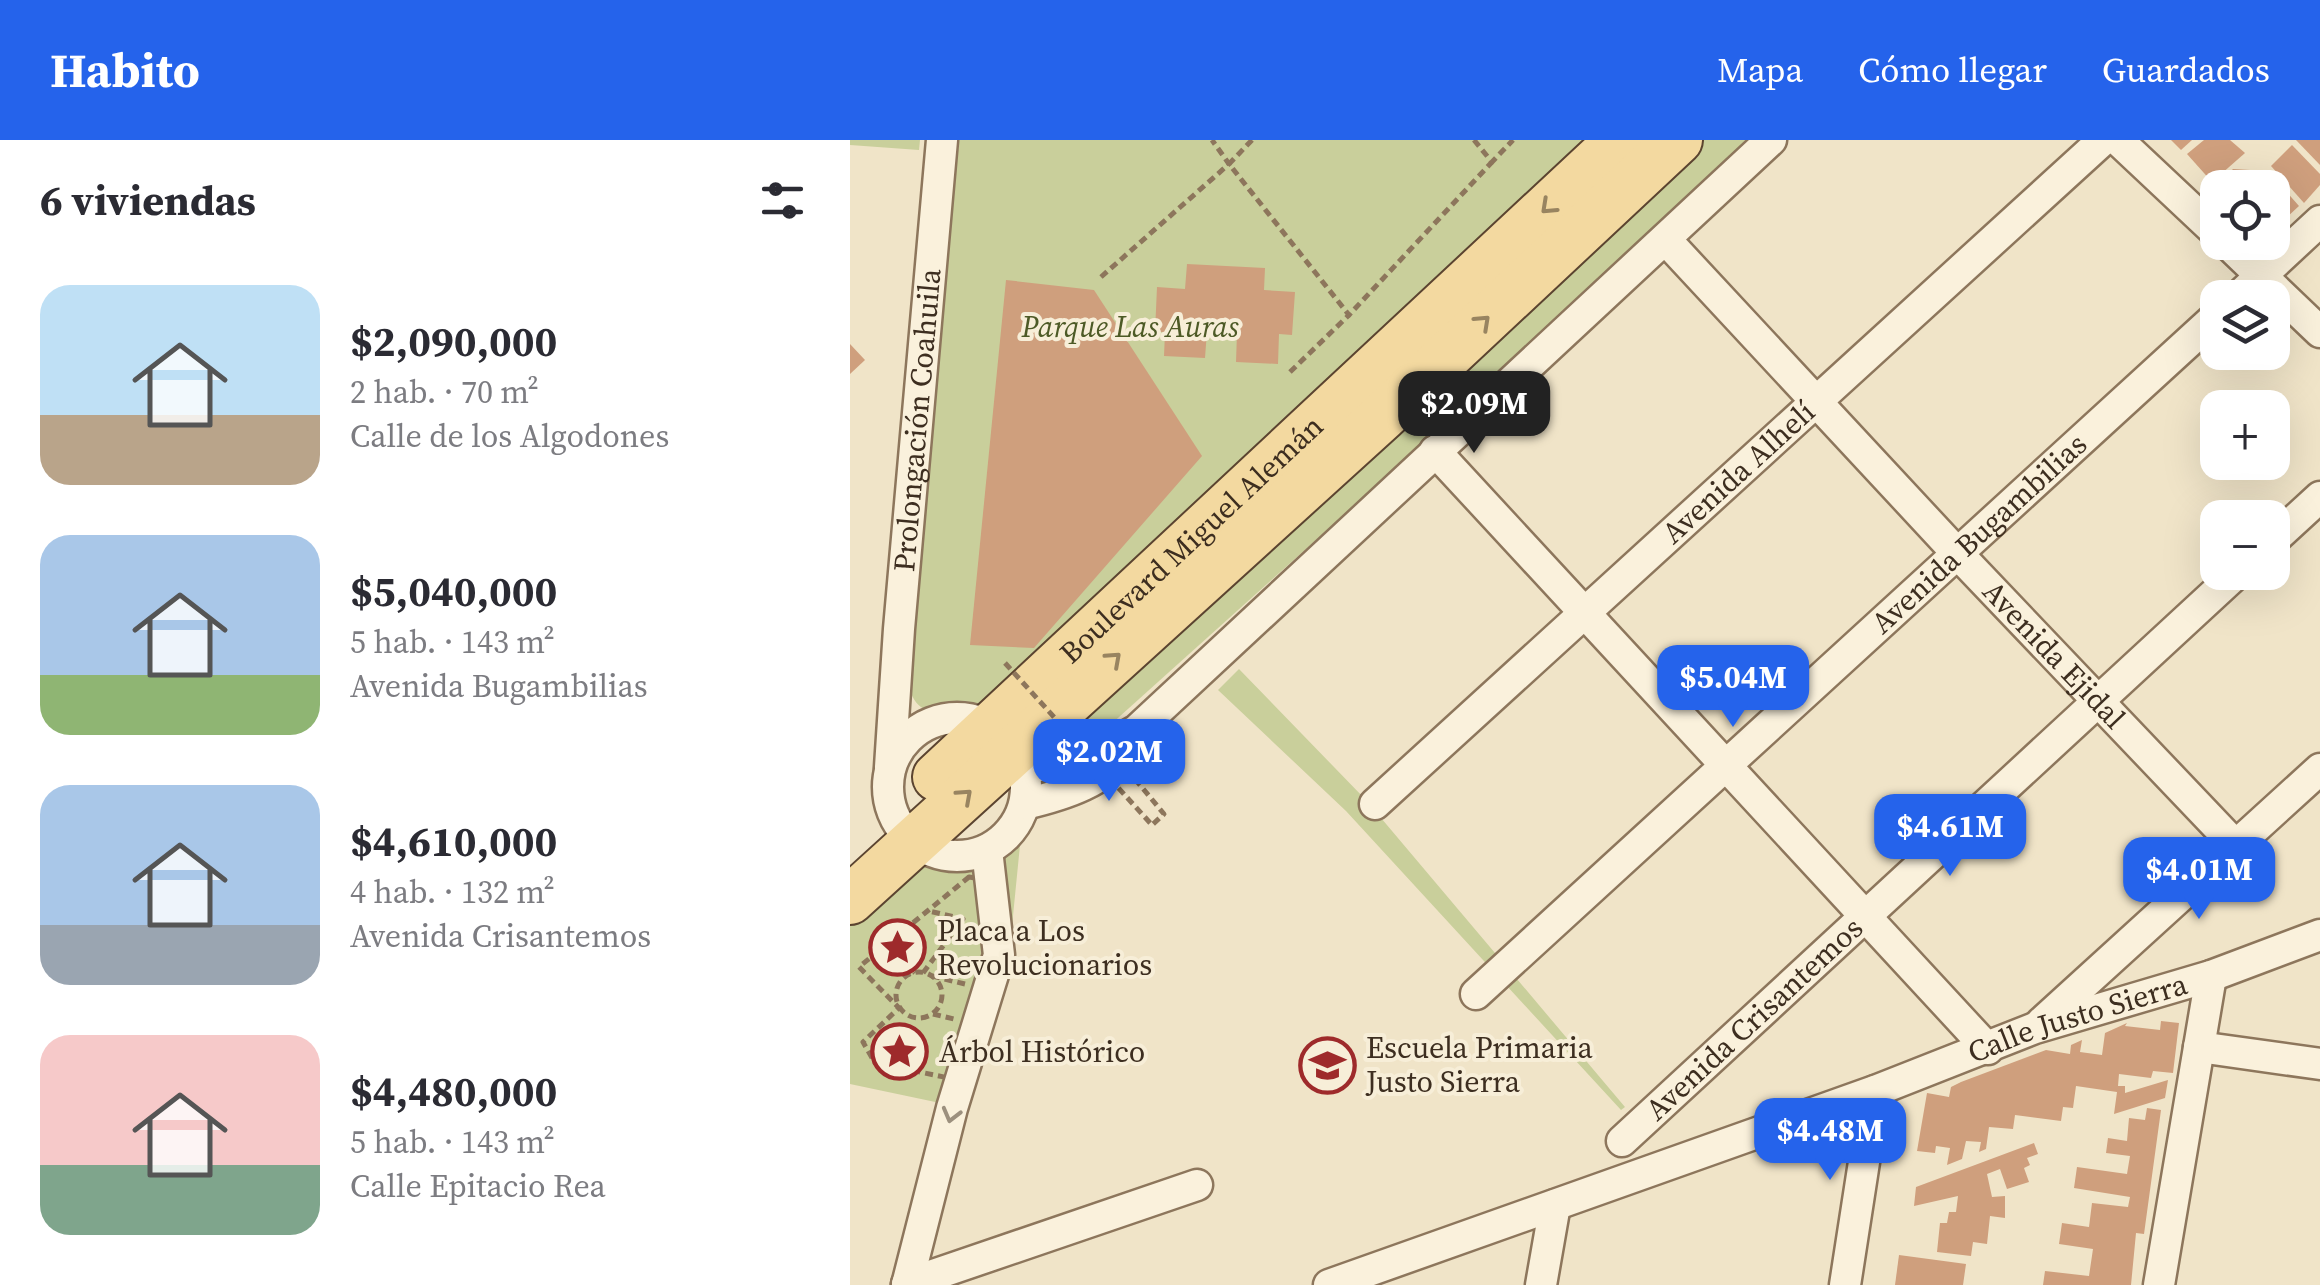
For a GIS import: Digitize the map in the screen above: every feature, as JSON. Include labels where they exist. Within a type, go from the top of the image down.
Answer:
[{"type":"main road","name":"Boulevard Miguel Alemán","points":[[1010,747],[1620,140]]},
{"type":"main road","name":"Boulevard Miguel Alemán","points":[[850,858],[904,830],[1010,747],[1383,416],[1678,140]]},
{"type":"main road","name":"Boulevard Miguel Alemán","points":[[850,900],[904,830]]},
{"type":"street","name":"Prolongación Coahuila","points":[[904,830],[887,791],[942,140]]},
{"type":"street","points":[[890,768],[903,744],[922,728],[952,718],[972,720],[1010,747],[1062,766],[1137,730],[1771,140]]},
{"type":"street","name":"Avenida Alhelí","points":[[1375,804],[2103,140]]},
{"type":"street","points":[[2118,140],[2200,217]]},
{"type":"street","points":[[2257,280],[2320,222]]},
{"type":"street","name":"Avenida Ejidal","points":[[1666,240],[2237,847]]},
{"type":"street","points":[[2245,260],[2320,332]]},
{"type":"street","name":"Avenida Bugambilias","points":[[1476,994],[2200,331]]},
{"type":"street","points":[[1435,451],[1988,1048]]},
{"type":"street","points":[[2290,524],[2320,497]]},
{"type":"street","name":"Avenida Crisantemos","points":[[1622,1141],[2218,590]]},
{"type":"street","points":[[896,701],[922,728]]},
{"type":"street","points":[[1025,804],[1088,783],[1120,760],[1137,730]]},
{"type":"street","points":[[904,830],[948,856],[968,856],[987,850],[1010,832],[1025,804],[1010,747]]},
{"type":"street","points":[[2035,1028],[2320,769]]},
{"type":"street","points":[[907,1284],[952,1108],[999,955],[987,850]]},
{"type":"street","name":"Calle Justo Sierra","points":[[1329,1285],[1876,1091],[2035,1028],[2211,976],[2320,935]]},
{"type":"street","points":[[2159,1285],[2211,976]]},
{"type":"street","points":[[2200,1047],[2320,1064]]},
{"type":"street","points":[[1844,1285],[1876,1091]]},
{"type":"street","points":[[907,1284],[1197,1186]]},
{"type":"street","points":[[1541,1285],[1555,1205]]},
{"type":"path","points":[[1212,140],[1349,315]]},
{"type":"path","points":[[1100,277],[1252,140]]},
{"type":"path","points":[[1474,140],[1492,162]]},
{"type":"path","points":[[1290,372],[1349,315],[1513,140]]},
{"type":"path","points":[[1006,663],[1152,824],[1164,814],[1120,760]]},
{"type":"path","points":[[886,944],[936,980],[942,994],[938,1008],[926,1017],[904,1013],[859,967],[886,944],[969,877],[982,879],[986,908],[982,988],[949,1078],[874,1063],[862,1042],[899,1008]]},
{"type":"path","points":[[899,1008],[898,986],[922,973],[963,919],[928,911]]},
{"type":"path","points":[[922,973],[982,988]]},
{"type":"green space","points":[[850,140],[920,140],[919,150],[850,145]]},
{"type":"green space","name":"Parque Las Auras","points":[[959,140],[1605,140],[986,709],[948,713],[926,710],[918,704],[908,680]]},
{"type":"green space","points":[[1684,140],[1761,140],[1089,744],[1068,749],[1049,738]]},
{"type":"green space","points":[[1239,669],[1365,799],[1625,1107],[1621,1110],[1346,811],[1218,690]]},
{"type":"green space","points":[[929,841],[952,851],[974,854],[1020,845],[1011,936],[959,1107],[850,1084],[850,914]]},
{"type":"building","points":[[2171,140],[2192,140],[2181,150]]},
{"type":"building","points":[[2204,140],[2230,140],[2245,153],[2226,170],[2201,170],[2187,154]]},
{"type":"building","points":[[2296,140],[2320,140],[2320,165]]},
{"type":"building","points":[[2292,145],[2320,174],[2320,185],[2304,203],[2290,187],[2290,170],[2275,170],[2271,166]]},
{"type":"building","points":[[2290,196],[2299,206],[2290,214]]},
{"type":"building","points":[[1187,264],[1265,268],[1264,290],[1295,292],[1292,335],[1279,334],[1278,364],[1236,362],[1237,333],[1207,331],[1205,358],[1164,356],[1165,332],[1155,332],[1157,287],[1185,289]]},
{"type":"building","points":[[1006,280],[1094,290],[1202,456],[1034,648],[970,645]]},
{"type":"building","points":[[850,344],[865,360],[850,374]]},
{"type":"building","points":[[2161,1021],[2179,1023],[2173,1073],[2153,1071],[2151,1078],[2119,1074],[2118,1086],[2125,1086],[2125,1093],[2168,1080],[2165,1098],[2114,1114],[2117,1092],[2076,1086],[2073,1108],[2063,1107],[2061,1121],[2015,1115],[2013,1129],[1989,1127],[1986,1149],[1979,1152],[1981,1142],[1966,1141],[1962,1159],[1947,1165],[1950,1148],[1936,1146],[1935,1153],[1917,1151],[1927,1093],[1949,1097],[1951,1087],[1961,1082],[2046,1050],[2070,1054],[2071,1045],[2082,1040],[2080,1052],[2102,1055],[2105,1033],[2127,1023],[2125,1026],[2160,1030]]},
{"type":"building","points":[[2147,1108],[2161,1110],[2144,1234],[2136,1233],[2131,1285],[2043,1285],[2045,1271],[2089,1276],[2093,1249],[2059,1244],[2062,1223],[2089,1227],[2092,1203],[2128,1207],[2130,1197],[2074,1188],[2077,1167],[2127,1174],[2130,1156],[2106,1153],[2108,1138],[2127,1141],[2129,1118],[2145,1120]]},
{"type":"building","points":[[2034,1143],[2038,1154],[2027,1158],[2030,1165],[2024,1168],[2029,1182],[2007,1189],[2000,1169],[1987,1174],[1992,1197],[2005,1196],[2005,1218],[1990,1216],[1987,1244],[1973,1242],[1971,1256],[1937,1252],[1940,1223],[1947,1223],[1949,1212],[1956,1212],[1958,1196],[1914,1206],[1916,1187]]},
{"type":"building","points":[[1899,1255],[1966,1264],[1963,1285],[1895,1285]]},
{"type":"place","name":"Placa a Los Revolucionarios","points":[[898,948]]},
{"type":"place","name":"Árbol Histórico","points":[[900,1052]]},
{"type":"place","name":"Escuela Primaria Justo Sierra","points":[[1327,1065]]}]
